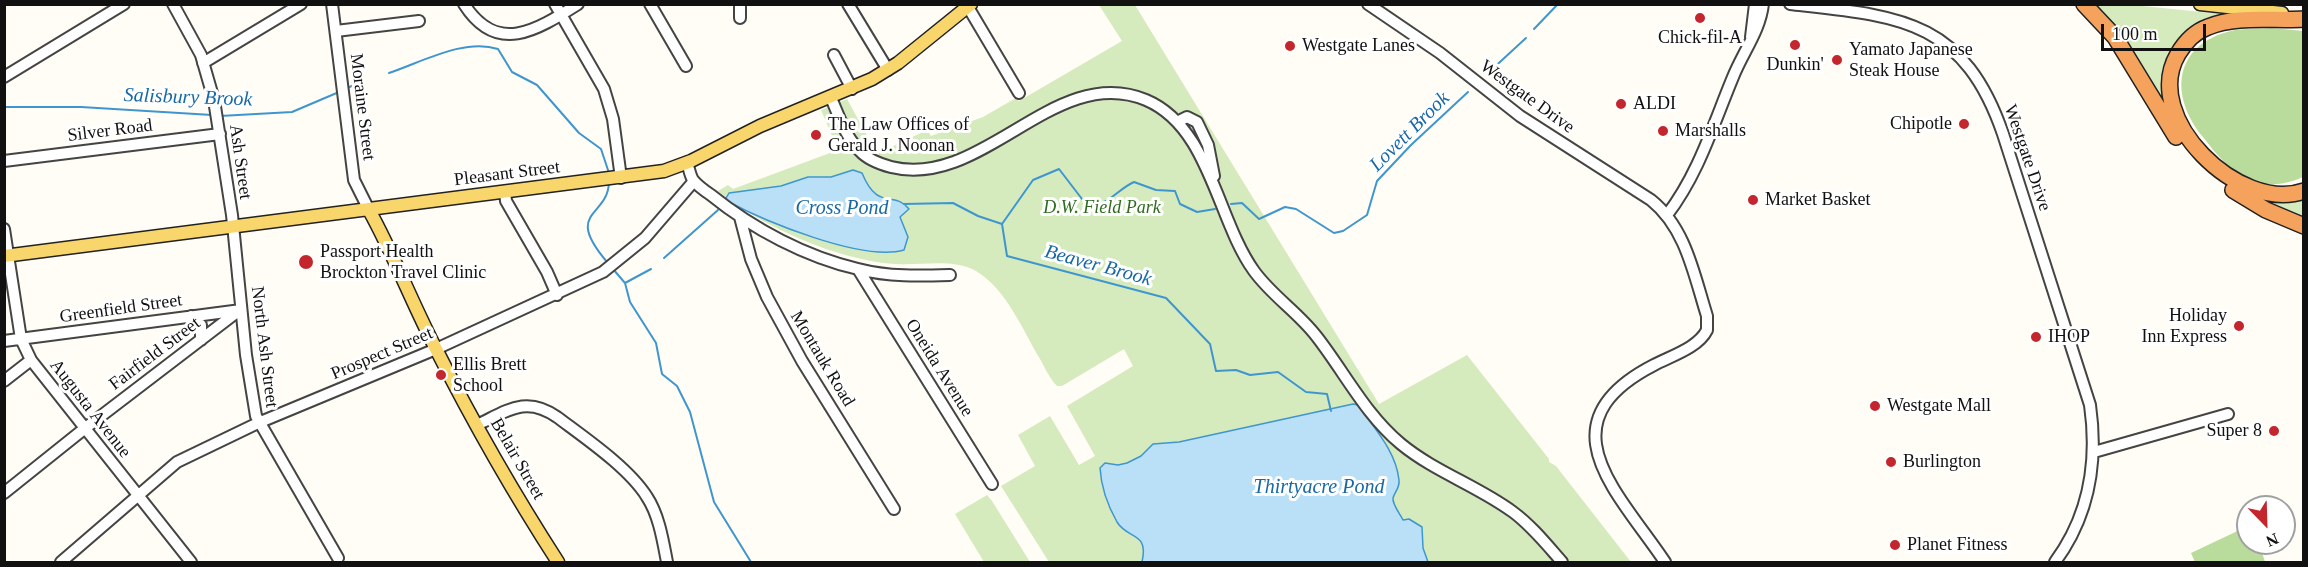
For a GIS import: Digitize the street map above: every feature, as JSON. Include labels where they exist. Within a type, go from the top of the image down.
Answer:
[{"type":"highway","points":[[2084,4],[2115,37],[2155,106],[2194,158],[2218,179],[2243,196],[2266,210],[2304,226]]},
{"type":"highway","points":[[2304,17],[2219,23],[2198,32],[2187,41],[2171,66],[2168,85],[2169,98],[2178,124],[2210,160],[2235,181],[2247,188],[2269,194],[2304,190]]},
{"type":"main road","points":[[2200,4],[2304,17]]},
{"type":"main road","name":"Pleasant Street","points":[[6,256],[664,171],[687,163],[760,126],[852,89],[888,70],[970,6]]},
{"type":"main road","name":"Belair Street","points":[[369,210],[388,243],[436,350],[523,507],[558,562]]},
{"type":"street","points":[[4,77],[124,4]]},
{"type":"street","name":"Ash Street","points":[[173,4],[204,63],[217,116],[232,226]]},
{"type":"street","points":[[204,63],[301,4]]},
{"type":"street","name":"Moraine Street","points":[[332,4],[354,180],[369,210]]},
{"type":"street","points":[[464,4],[480,25],[505,36],[526,32],[562,15],[578,4]]},
{"type":"street","points":[[555,4],[604,89],[613,119],[614,178]]},
{"type":"street","points":[[650,4],[686,66]]},
{"type":"street","points":[[740,4],[741,18]]},
{"type":"street","points":[[848,4],[888,70]]},
{"type":"street","name":"Westgate Drive","points":[[1368,4],[1440,52],[1526,120],[1639,192],[1667,215],[1685,246],[1707,316],[1708,328],[1698,342],[1617,387],[1601,412],[1595,440],[1601,470],[1665,562]]},
{"type":"street","points":[[1751,40],[1755,4]]},
{"type":"street","points":[[1667,215],[1702,158],[1721,108],[1751,40],[1761,24],[1763,4]]},
{"type":"street","name":"Westgate Drive","points":[[1790,4],[1868,12],[1897,19],[1926,32],[1949,47],[1974,70],[1997,115],[2074,349],[2090,405],[2094,452],[2090,481],[2080,515],[2066,546],[2055,562]]},
{"type":"street","points":[[970,6],[1019,93]]},
{"type":"street","points":[[336,32],[419,21]]},
{"type":"street","points":[[834,55],[852,89]]},
{"type":"street","points":[[831,98],[858,150],[876,162],[901,170],[947,165],[1064,105],[1088,96],[1119,92],[1151,102],[1177,122],[1195,149],[1219,197],[1240,248],[1254,272],[1316,335],[1353,392],[1374,417],[1399,442],[1422,460],[1512,511],[1531,527],[1562,562]]},
{"type":"street","points":[[1177,122],[1190,117],[1200,127],[1208,145],[1219,197]]},
{"type":"street","name":"Silver Road","points":[[4,161],[220,134]]},
{"type":"street","points":[[687,163],[694,181],[740,217],[802,249],[858,269],[904,277],[950,275]]},
{"type":"street","name":"Prospect Street","points":[[61,562],[177,462],[258,423],[436,350],[611,268],[645,238],[694,181]]},
{"type":"street","points":[[505,192],[506,201],[547,272],[557,295]]},
{"type":"street","name":"Montauk Road","points":[[740,217],[752,259],[767,297],[802,361],[894,509]]},
{"type":"street","name":"North Ash Street","points":[[232,226],[246,355],[258,423],[338,558]]},
{"type":"street","name":"Augusta Avenue","points":[[4,229],[6,256],[21,339],[31,360],[190,562]]},
{"type":"street","name":"Oneida Avenue","points":[[858,269],[992,484]]},
{"type":"street","name":"Greenfield Street","points":[[4,341],[241,309]]},
{"type":"street","name":"Fairfield Street","points":[[4,493],[241,309]]},
{"type":"street","points":[[191,316],[201,325],[201,340]]},
{"type":"street","points":[[4,381],[31,360]]},
{"type":"street","points":[[477,425],[513,408],[527,405],[544,408],[551,413],[633,480],[647,497],[664,544],[667,562]]},
{"type":"street","points":[[2094,452],[2228,414]]},
{"type":"green space","name":"D.W. Field Park","points":[[1099,5],[1135,5],[1379,404],[1467,355],[1549,459],[1549,462],[1556,466],[1631,562],[1049,562],[1001,486],[1035,466],[1018,435],[1050,416],[1079,465],[1095,456],[1067,406],[1133,366],[1124,349],[1062,386],[1057,386],[1005,299],[987,279],[976,271],[947,264],[894,264],[872,261],[825,249],[778,229],[718,191],[728,185],[733,189],[838,150],[821,110],[847,99],[877,154],[927,130],[931,136],[983,117],[1016,98],[1019,101],[1122,41]]},
{"type":"green space","points":[[2092,5],[2133,5],[2251,17],[2213,21],[2166,70],[2163,92],[2175,128],[2118,30]]},
{"type":"green space","points":[[2272,28],[2303,31],[2303,177],[2291,182],[2263,184],[2243,176],[2218,156],[2192,121],[2185,105],[2182,89],[2183,74],[2188,60],[2197,48],[2212,38],[2231,31]]},
{"type":"green space","points":[[2255,197],[2286,202],[2303,198],[2303,219]]},
{"type":"green space","points":[[987,495],[1030,562],[984,562],[955,514]]},
{"type":"green space","points":[[2236,532],[2236,555],[2263,555],[2265,562],[2195,562],[2191,553]]},
{"type":"water","name":"Cross Pond","points":[[853,170],[862,173],[868,185],[880,197],[898,201],[909,209],[900,217],[908,237],[904,250],[886,252],[839,245],[788,228],[725,200],[729,193],[781,186],[808,177],[831,177]]},
{"type":"water","name":"Thirtyacre Pond","points":[[1353,404],[1358,405],[1371,422],[1394,459],[1399,483],[1393,498],[1394,503],[1403,520],[1409,519],[1422,527],[1423,548],[1428,562],[1142,562],[1143,545],[1117,522],[1103,489],[1100,468],[1105,463],[1118,465],[1127,463],[1141,456],[1153,444],[1179,442]]},
{"type":"waterway","name":"Lovett Brook","points":[[1534,29],[1558,4]]},
{"type":"waterway","name":"Lovett Brook","points":[[1488,73],[1526,38]]},
{"type":"waterway","name":"Salisbury Brook","points":[[389,73],[457,49],[485,46],[498,49],[512,72],[537,85],[579,133],[601,149],[609,173]]},
{"type":"waterway","name":"Salisbury Brook","points":[[347,88],[364,81]]},
{"type":"waterway","name":"Salisbury Brook","points":[[220,116],[292,112],[339,92]]},
{"type":"waterway","name":"Lovett Brook","points":[[1231,204],[1242,203],[1259,219],[1285,207],[1296,209],[1334,233],[1343,231],[1367,215],[1377,181],[1411,145],[1468,92]]},
{"type":"waterway","name":"Salisbury Brook","points":[[4,107],[81,107],[212,115]]},
{"type":"waterway","name":"Lovett Brook","points":[[1002,224],[1033,180],[1059,169],[1082,199],[1091,206],[1109,199],[1134,182],[1156,190],[1175,191],[1180,204],[1197,212],[1215,209]]},
{"type":"waterway","name":"Salisbury Brook","points":[[607,262],[594,245],[588,223],[607,194],[609,182]]},
{"type":"waterway","name":"Beaver Brook","points":[[904,204],[953,203],[978,216],[1002,224],[1007,256],[1166,298],[1210,344],[1216,371],[1236,370],[1250,375],[1278,372],[1306,392],[1327,394],[1331,411]]},
{"type":"waterway","name":"Salisbury Brook","points":[[664,258],[718,210]]},
{"type":"waterway","name":"Salisbury Brook","points":[[613,269],[625,283],[651,269]]},
{"type":"waterway","points":[[625,283],[630,302],[656,343],[662,374],[677,386],[690,412],[714,502],[751,562]]},
{"type":"place","name":"Chick-fil-A","points":[[1700,18]]},
{"type":"place","name":"Dunkin'","points":[[1795,45]]},
{"type":"place","name":"Westgate Lanes","points":[[1290,46]]},
{"type":"place","name":"Yamato Japanese Steak House","points":[[1837,60]]},
{"type":"place","name":"ALDI","points":[[1621,104]]},
{"type":"place","name":"Chipotle","points":[[1964,124]]},
{"type":"place","name":"Marshalls","points":[[1663,131]]},
{"type":"place","name":"The Law Offices of Gerald J. Noonan","points":[[816,135]]},
{"type":"place","name":"Market Basket","points":[[1753,200]]},
{"type":"place","name":"Passport Health Brockton Travel Clinic","points":[[306,262]]},
{"type":"place","name":"Holiday Inn Express","points":[[2239,326]]},
{"type":"place","name":"IHOP","points":[[2036,337]]},
{"type":"place","name":"Ellis Brett School","points":[[441,375]]},
{"type":"place","name":"Westgate Mall","points":[[1875,406]]},
{"type":"place","name":"Super 8","points":[[2274,431]]},
{"type":"place","name":"Burlington","points":[[1891,462]]},
{"type":"place","name":"Planet Fitness","points":[[1895,545]]}]
